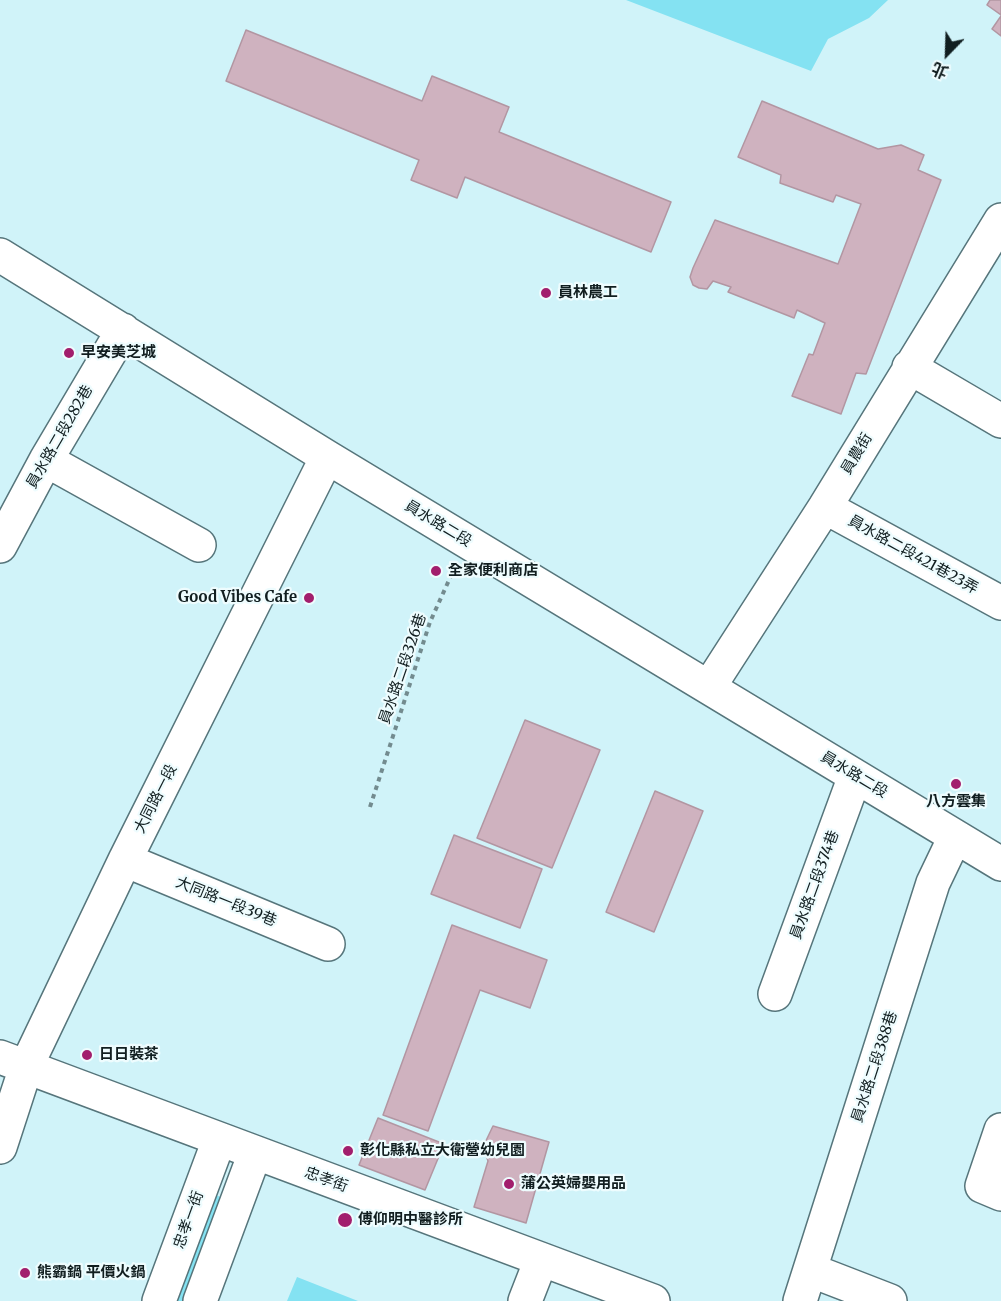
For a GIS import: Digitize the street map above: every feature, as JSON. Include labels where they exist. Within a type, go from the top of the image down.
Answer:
[{"type":"street","name":"員農街","points":[[709,687],[825,507],[909,368],[998,230]]},
{"type":"street","name":"員水路二段","points":[[0,255],[327,457],[1001,864]]},
{"type":"street","name":"員水路二段282巷","points":[[0,546],[46,460],[123,330]]},
{"type":"street","points":[[909,368],[1001,421]]},
{"type":"street","name":"大同路一段","points":[[0,1147],[13,1062],[125,860],[327,457]]},
{"type":"street","points":[[46,460],[200,545]]},
{"type":"street","name":"員水路二段421巷23弄","points":[[825,507],[1001,603]]},
{"type":"street","name":"員水路二段374巷","points":[[775,994],[855,776]]},
{"type":"street","name":"員水路二段388巷","points":[[800,1301],[933,883],[955,837]]},
{"type":"street","name":"大同路一段39巷","points":[[125,860],[328,944]]},
{"type":"street","name":"忠孝街","points":[[13,1062],[653,1301]]},
{"type":"street","points":[[1001,1131],[982,1186],[1001,1194]]},
{"type":"street","name":"忠孝一街","points":[[159,1301],[219,1140]]},
{"type":"street","points":[[200,1301],[255,1153]]},
{"type":"street","points":[[525,1301],[541,1260]]},
{"type":"street","points":[[810,1270],[890,1301]]},
{"type":"path","name":"員水路二段326巷","points":[[370,807],[430,622],[466,541]]},
{"type":"shaded area","points":[[626,0],[888,0],[869,18],[828,39],[811,71]]},
{"type":"shaded area","points":[[208,1192],[228,1200],[190,1301],[167,1301]]},
{"type":"shaded area","points":[[297,1277],[358,1301],[287,1301]]},
{"type":"building","points":[[990,0],[1001,0],[1001,15],[987,5]]},
{"type":"building","points":[[1001,16],[1001,36],[992,29]]},
{"type":"building","points":[[246,30],[422,101],[432,76],[509,107],[499,132],[671,202],[651,252],[465,177],[457,198],[411,180],[419,160],[226,81]]},
{"type":"building","points":[[762,101],[878,149],[901,145],[924,155],[918,170],[941,180],[866,374],[856,373],[841,414],[792,396],[809,354],[813,355],[825,323],[797,310],[794,318],[728,292],[731,287],[713,281],[707,289],[699,288],[693,285],[690,277],[715,220],[838,264],[861,204],[836,195],[833,202],[780,183],[781,175],[738,157]]},
{"type":"building","points":[[525,720],[600,750],[552,868],[477,838]]},
{"type":"building","points":[[655,791],[703,811],[654,932],[606,912]]},
{"type":"building","points":[[454,835],[542,869],[520,928],[431,894]]},
{"type":"building","points":[[452,925],[547,960],[530,1008],[480,990],[428,1131],[383,1115]]},
{"type":"building","points":[[378,1118],[444,1144],[425,1190],[359,1165]]},
{"type":"building","name":"蒲公英婦嬰用品","points":[[493,1126],[549,1142],[526,1223],[474,1207],[488,1161],[483,1147]]},
{"type":"place","name":"員林農工","points":[[546,293]]},
{"type":"place","name":"早安美芝城","points":[[69,353]]},
{"type":"place","name":"全家便利商店","points":[[436,571]]},
{"type":"place","name":"Good Vibes Cafe","points":[[309,598]]},
{"type":"place","name":"八方雲集","points":[[956,784]]},
{"type":"place","name":"日日裝茶","points":[[87,1055]]},
{"type":"place","name":"彰化縣私立大衛營幼兒園","points":[[348,1151]]},
{"type":"place","name":"蒲公英婦嬰用品","points":[[509,1184]]},
{"type":"place","name":"傅仰明中醫診所","points":[[345,1220]]},
{"type":"place","name":"熊霸鍋 平價火鍋","points":[[25,1273]]}]
